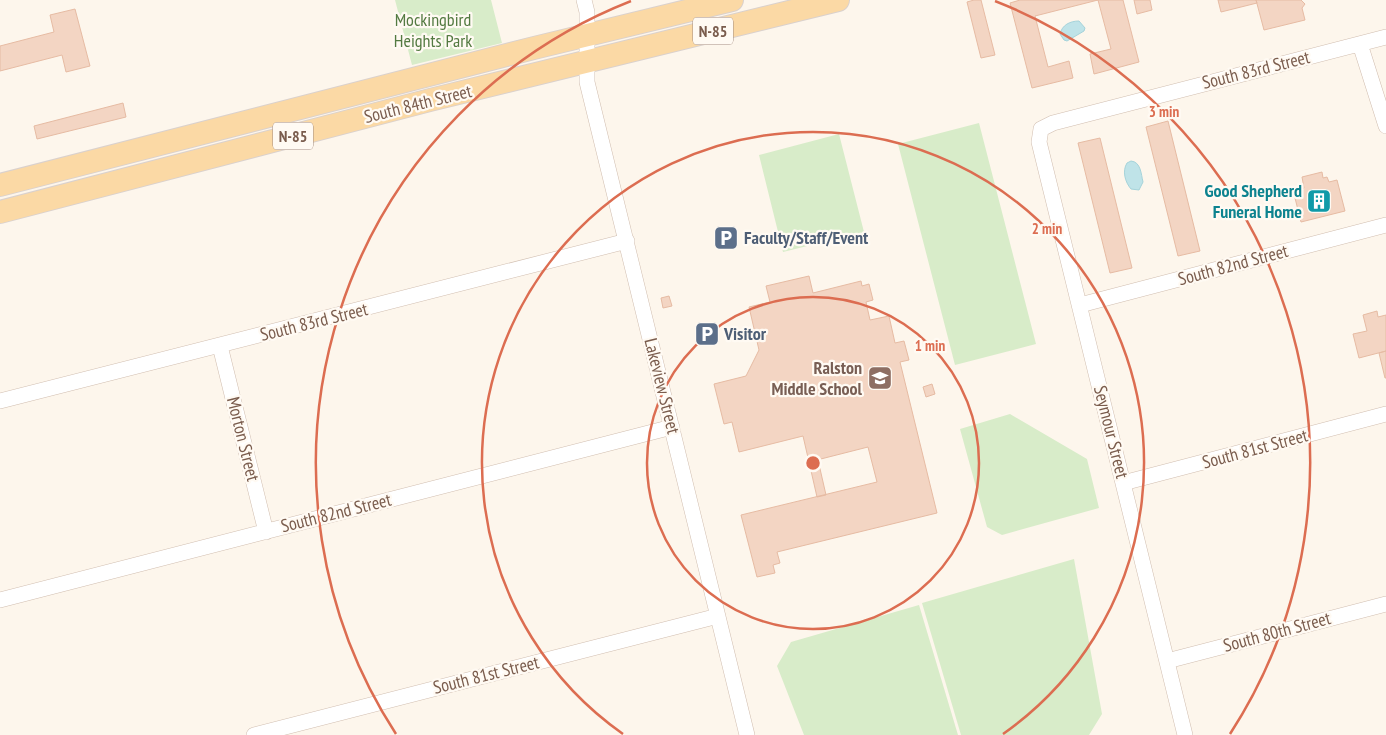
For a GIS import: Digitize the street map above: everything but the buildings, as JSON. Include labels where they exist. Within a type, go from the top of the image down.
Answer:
[{"type":"main road","name":"South 84th Street","points":[[0,185],[732,0]]},
{"type":"main road","name":"South 84th Street","points":[[0,212],[587,61],[838,0]]},
{"type":"street","name":"Lakeview Street","points":[[584,0],[587,36],[587,82],[747,735]]},
{"type":"street","name":"South 83rd Street","points":[[1041,129],[1154,96],[1386,37]]},
{"type":"street","points":[[1360,44],[1386,126]]},
{"type":"street","name":"Seymour Street","points":[[1041,129],[1039,142],[1185,735]]},
{"type":"street","name":"South 82nd Street","points":[[1080,306],[1386,225]]},
{"type":"street","name":"South 83rd Street","points":[[0,401],[627,241]]},
{"type":"street","name":"Morton Street","points":[[220,346],[266,532]]},
{"type":"street","name":"South 81st Street","points":[[1123,483],[1386,414]]},
{"type":"street","name":"South 82nd Street","points":[[0,600],[672,427]]},
{"type":"street","name":"South 80th Street","points":[[1167,661],[1386,604]]},
{"type":"street","name":"South 81st Street","points":[[254,735],[718,616]]},
{"type":"green space","name":"Mockingbird Heights Park","points":[[395,0],[491,0],[502,43],[412,65]]},
{"type":"green space","points":[[979,123],[1036,344],[955,365],[898,144]]},
{"type":"green space","points":[[839,134],[864,232],[783,252],[759,155]]},
{"type":"green space","points":[[1010,414],[1087,459],[1099,508],[1002,535],[987,527],[960,429]]},
{"type":"green space","points":[[1074,559],[1102,714],[1089,735],[961,735],[922,603]]},
{"type":"green space","points":[[919,605],[958,735],[804,735],[777,666],[791,642]]},
{"type":"water","points":[[1079,21],[1085,28],[1084,31],[1067,41],[1064,40],[1060,34],[1063,28],[1070,23]]},
{"type":"water","points":[[1131,161],[1139,166],[1141,172],[1143,182],[1139,190],[1131,189],[1124,173],[1125,166]]},
{"type":"place","name":"Good Shepherd Funeral Home","points":[[1319,201]]},
{"type":"place","name":"Faculty/Staff/Event","points":[[726,238]]},
{"type":"place","name":"Visitor","points":[[707,334]]},
{"type":"place","name":"Ralston Middle School","points":[[880,378]]}]
